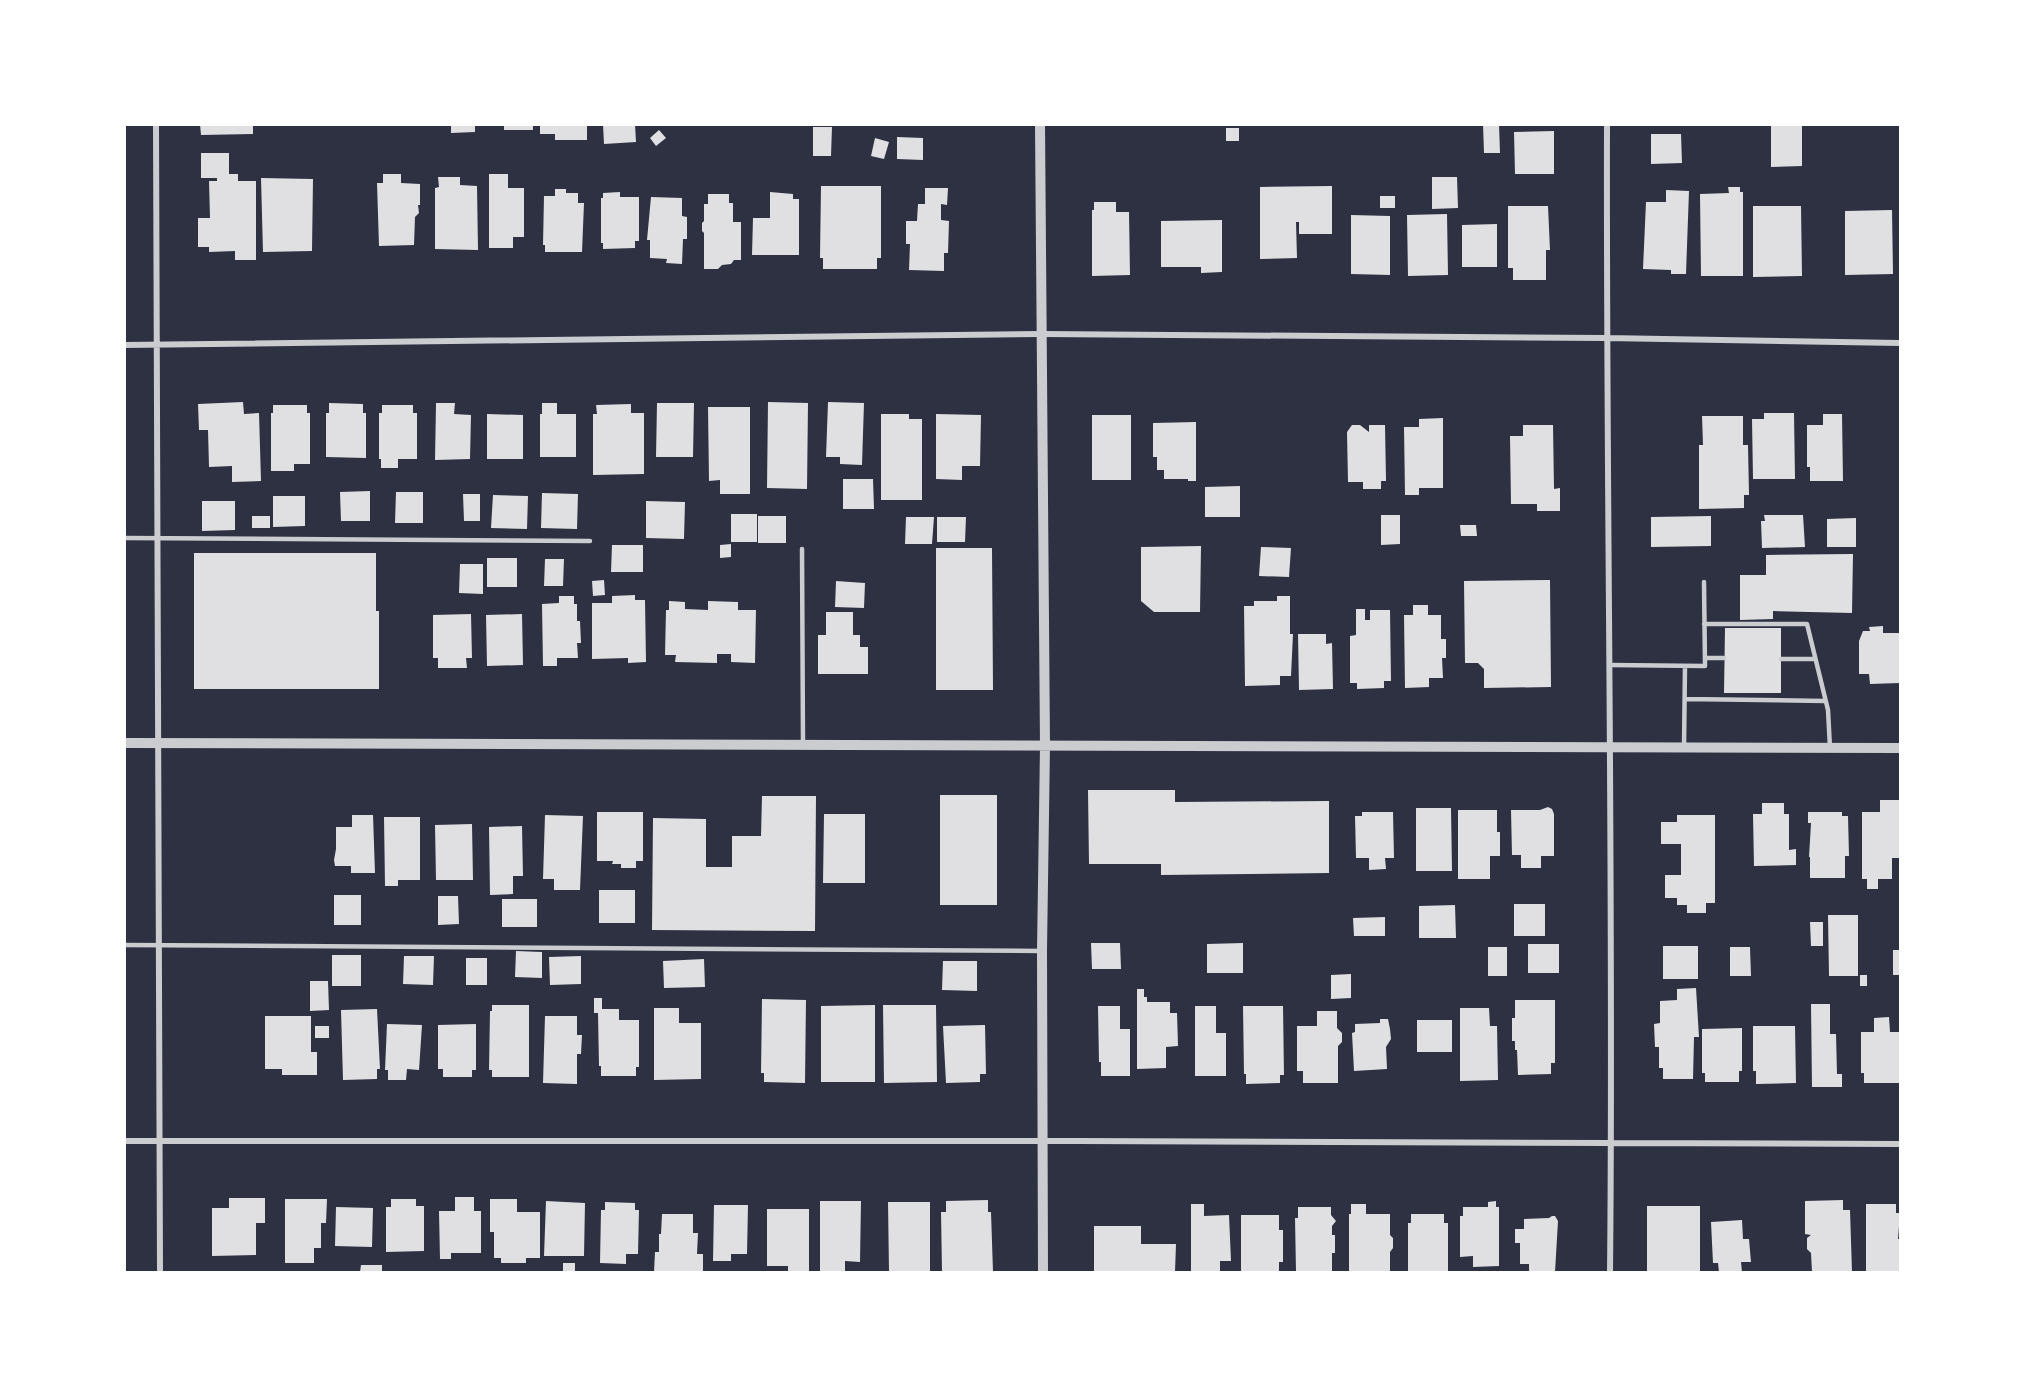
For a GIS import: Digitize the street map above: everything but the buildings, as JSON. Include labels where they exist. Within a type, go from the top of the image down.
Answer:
[{"type":"street","points":[[156,124],[160,1272]]},
{"type":"street","points":[[1040,124],[1045,746],[1042,951],[1043,1272]]},
{"type":"street","points":[[1607,124],[1606,338],[1612,1143],[1610,1272]]},
{"type":"street","points":[[124,345],[1041,333],[1900,343]]},
{"type":"street","points":[[124,743],[1900,748]]},
{"type":"street","points":[[124,1141],[1900,1144]]},
{"type":"lane","points":[[124,538],[590,541]]},
{"type":"lane","points":[[802,549],[803,745]]},
{"type":"lane","points":[[1610,665],[1705,666],[1704,582]]},
{"type":"lane","points":[[1704,624],[1807,624],[1828,710],[1830,748]]},
{"type":"lane","points":[[1705,658],[1724,658]]},
{"type":"lane","points":[[1781,659],[1815,659]]},
{"type":"lane","points":[[1684,747],[1685,666]]},
{"type":"lane","points":[[1685,699],[1825,701]]},
{"type":"lane","points":[[124,945],[1042,951]]}]
